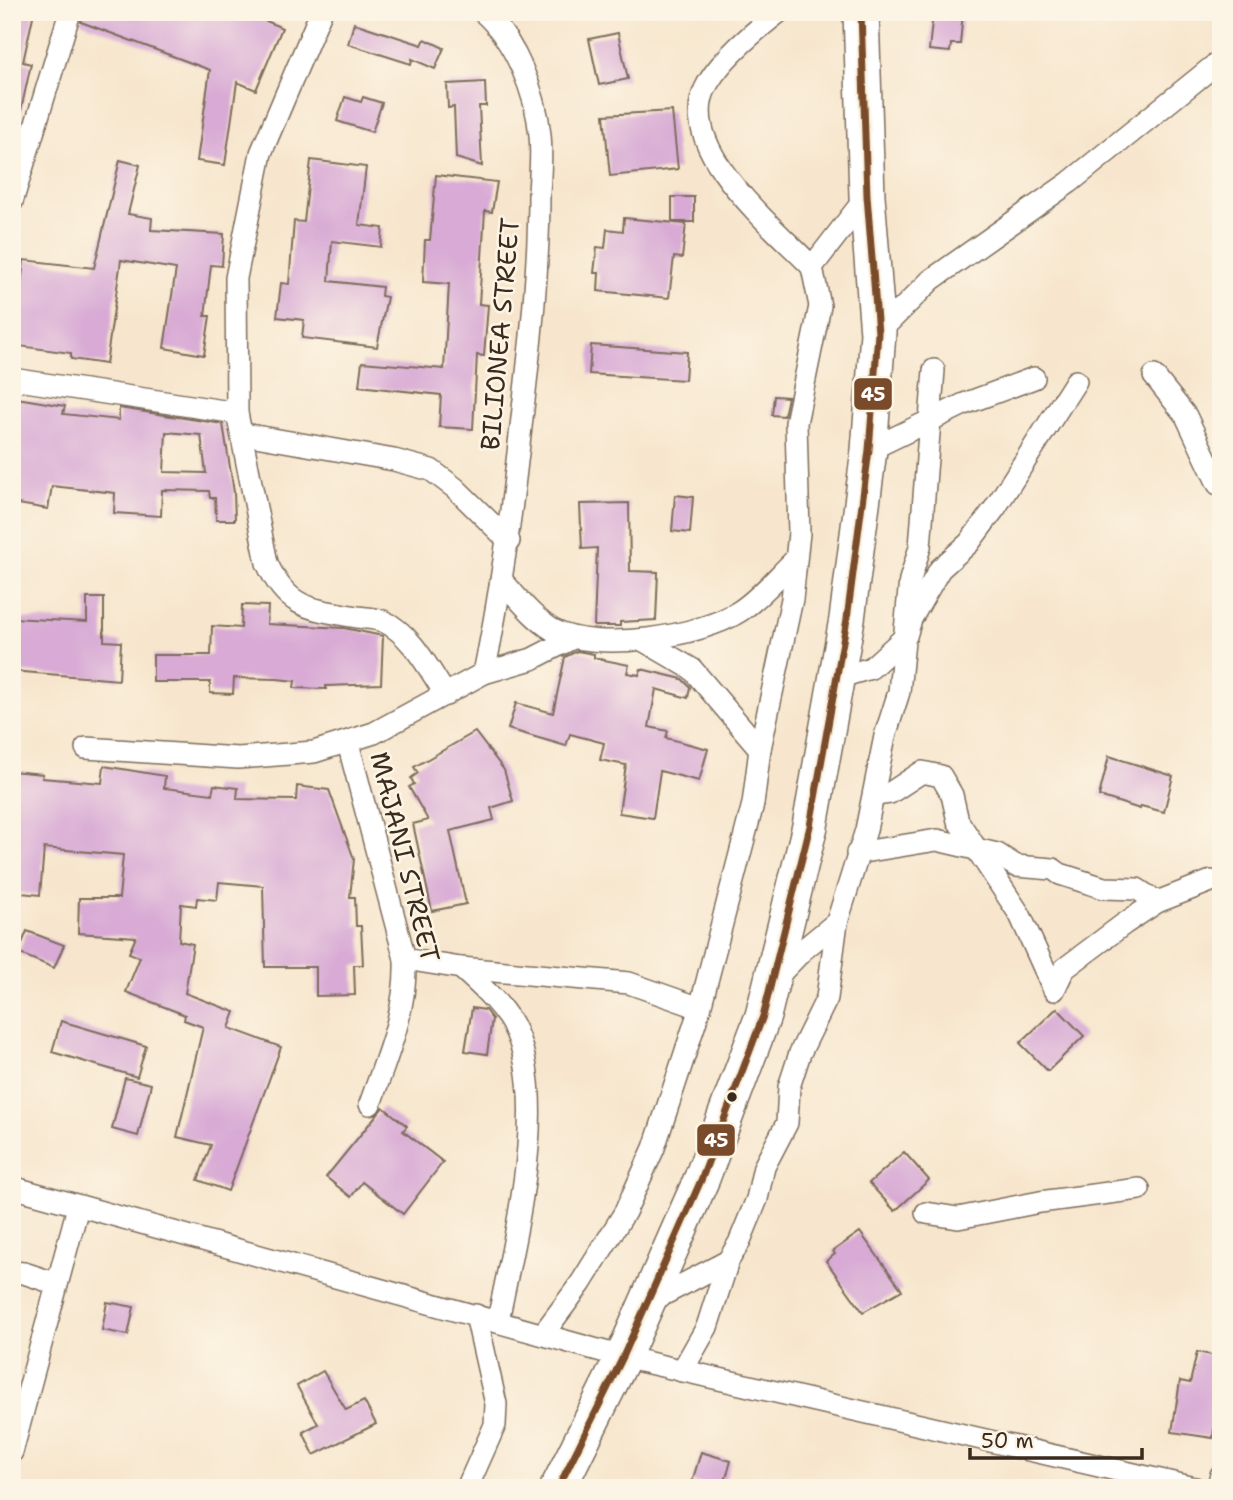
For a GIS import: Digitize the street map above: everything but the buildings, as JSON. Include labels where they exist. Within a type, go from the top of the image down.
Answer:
[{"type":"highway","points":[[558,1488],[623,1357],[702,1178],[763,1016],[810,826],[837,678],[869,450],[878,334],[867,196],[861,12]]},
{"type":"street","points":[[12,202],[70,12]]},
{"type":"street","points":[[321,12],[261,153],[252,186],[236,278],[237,413],[244,434],[267,563],[277,586],[295,603],[314,610],[383,621],[394,628],[419,654],[446,695]]},
{"type":"street","name":"BILIONEA STREET","points":[[483,12],[495,22],[523,72],[535,106],[540,135],[539,251],[509,541],[484,673]]},
{"type":"street","points":[[543,1335],[581,1283],[625,1212],[653,1147],[701,1008],[753,804],[760,749],[792,599],[799,533],[796,423],[820,306],[812,267],[740,192],[713,158],[700,125],[705,90],[727,61],[779,12]]},
{"type":"street","points":[[878,334],[931,280],[1070,182],[1221,60]]},
{"type":"street","points":[[812,267],[867,196]]},
{"type":"street","points":[[682,1371],[707,1327],[728,1261],[739,1243],[757,1199],[764,1167],[787,1123],[789,1087],[800,1053],[827,998],[837,922],[874,795],[885,736],[899,691],[910,580],[920,547],[934,370]]},
{"type":"street","points":[[1154,376],[1186,416],[1218,484]]},
{"type":"street","points":[[869,450],[930,419],[1034,378]]},
{"type":"street","points":[[12,379],[237,413]]},
{"type":"street","points":[[837,678],[871,668],[906,636],[911,620],[940,569],[969,543],[995,508],[1076,381]]},
{"type":"street","points":[[244,434],[394,460],[431,470],[509,541]]},
{"type":"street","points":[[503,582],[553,630],[573,638],[644,641],[698,630],[740,612],[795,560]]},
{"type":"street","points":[[86,748],[238,758],[314,752],[348,743],[446,695],[484,673],[532,659],[573,638]]},
{"type":"street","points":[[644,641],[692,669],[760,749]]},
{"type":"street","name":"MAJANI STREET","points":[[348,743],[405,959],[406,982],[400,1021],[370,1104]]},
{"type":"street","points":[[874,795],[890,793],[922,772],[941,776],[952,795],[958,821],[981,851],[1020,915],[1054,990],[1065,969],[1157,902],[1211,881]]},
{"type":"street","points":[[857,853],[937,840],[997,854],[1016,866],[1053,869],[1060,874],[1104,888],[1137,889],[1157,902]]},
{"type":"street","points":[[771,983],[804,949],[837,922]]},
{"type":"street","points":[[405,959],[461,968],[629,983],[701,1008]]},
{"type":"street","points":[[461,968],[483,988],[512,1024],[526,1063],[529,1126],[517,1222],[498,1321]]},
{"type":"street","points":[[12,1187],[623,1357],[1195,1488]]},
{"type":"street","points":[[926,1213],[958,1218],[1040,1202],[1139,1189]]},
{"type":"street","points":[[12,1452],[78,1207]]},
{"type":"street","points":[[647,1303],[728,1261]]},
{"type":"street","points":[[12,1272],[24,1273],[57,1284]]},
{"type":"street","points":[[467,1488],[495,1425],[496,1404],[476,1315]]},
{"type":"street","points":[[1217,1488],[1221,1475]]},
{"type":"transit line","name":"45","points":[[558,1488],[623,1357],[702,1178],[763,1016],[810,826],[847,619],[869,450],[878,333],[867,196],[861,12]]}]
